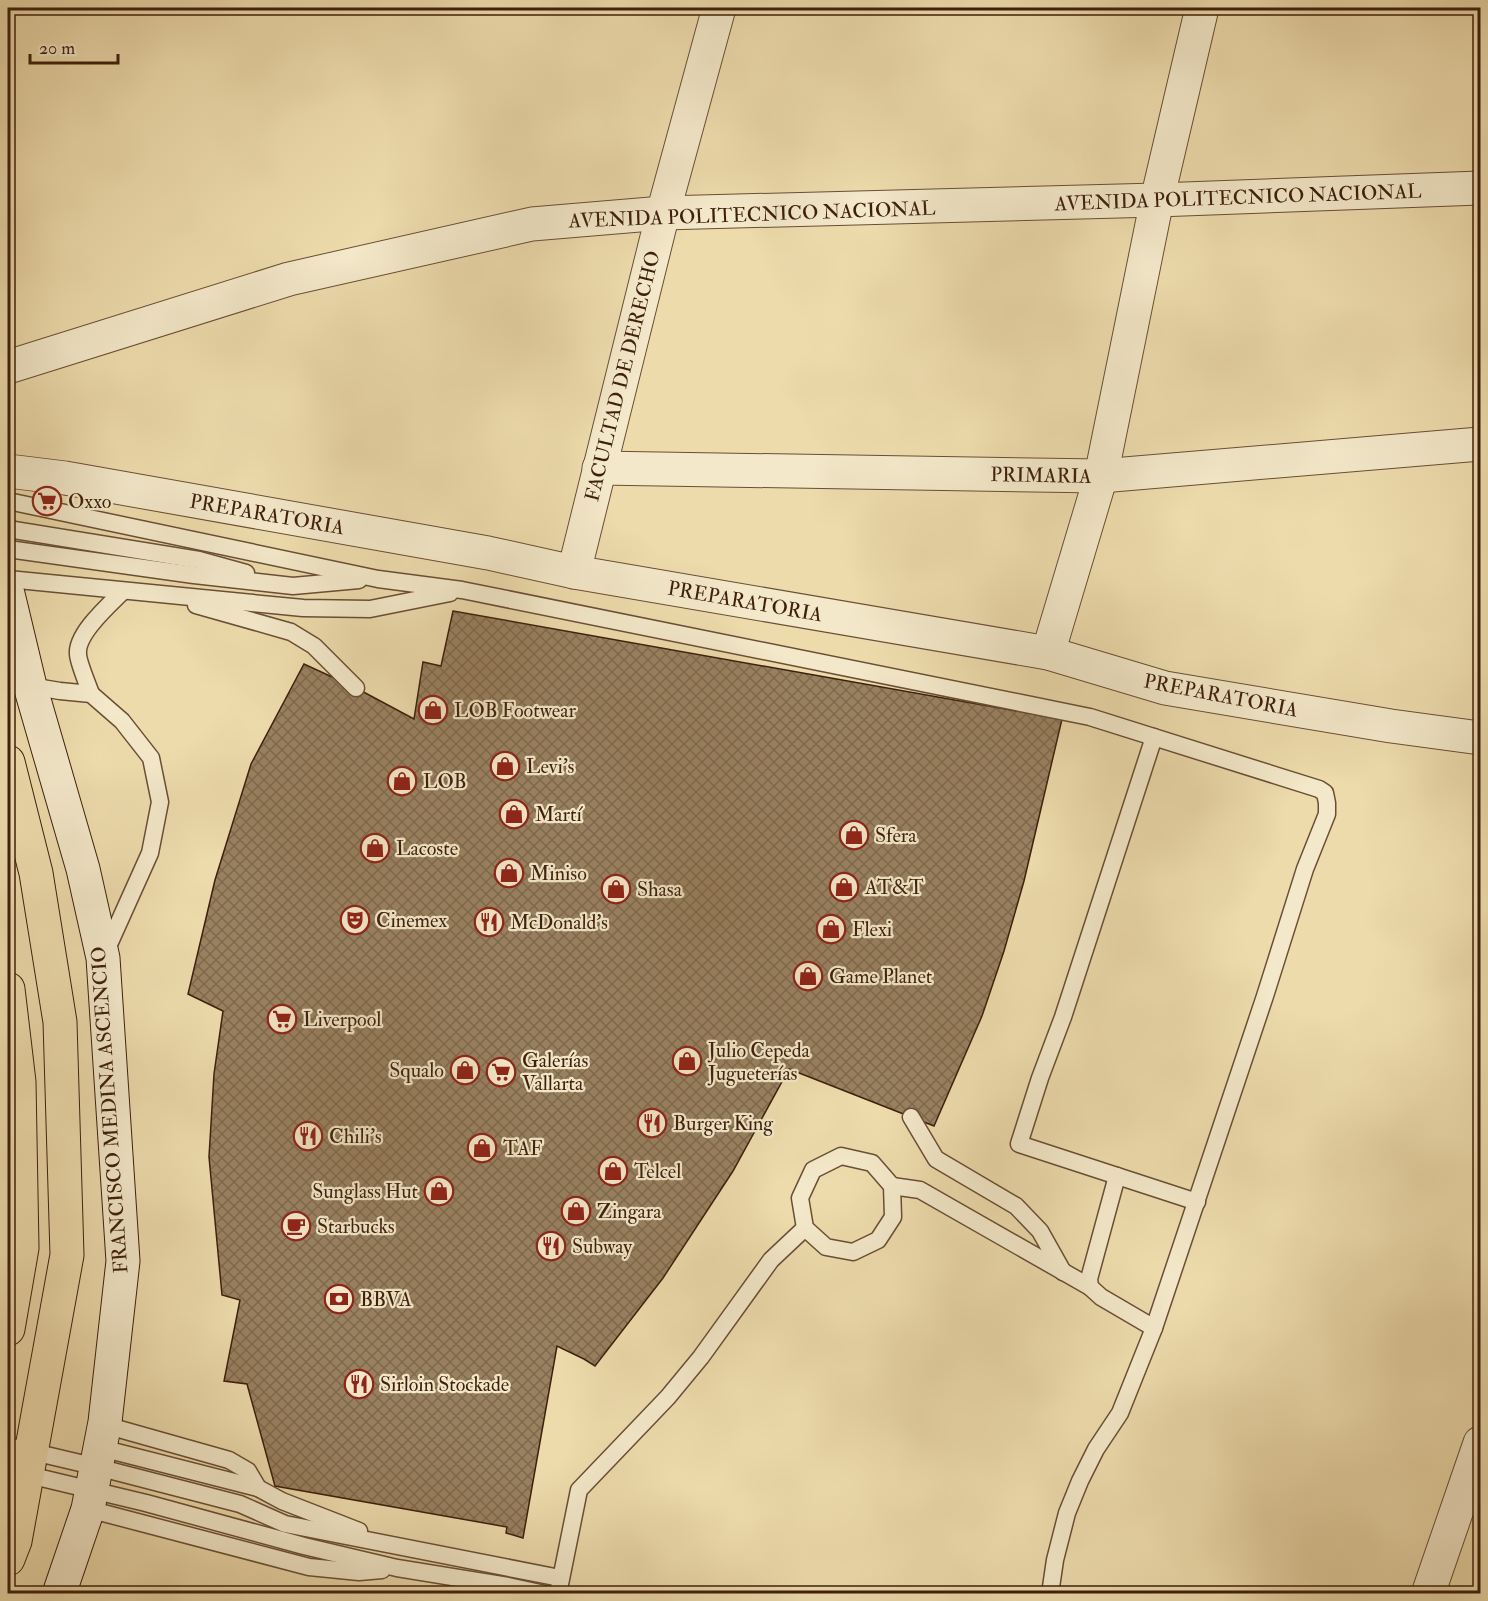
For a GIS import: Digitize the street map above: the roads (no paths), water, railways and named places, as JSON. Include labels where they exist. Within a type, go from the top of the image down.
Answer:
[{"type":"highway","points":[[8,762],[36,873],[60,1022],[68,1255],[18,1461],[15,1541],[8,1560]]},
{"type":"highway","points":[[8,989],[19,1082],[22,1248],[8,1329]]},
{"type":"street","name":"FACULTAD DE DERECHO","points":[[574,572],[663,213],[719,8]]},
{"type":"street","points":[[1048,653],[1101,476],[1157,200],[1202,8]]},
{"type":"street","name":"AVENIDA POLITECNICO NACIONAL","points":[[8,367],[289,279],[532,224],[663,213],[1157,200],[1480,188]]},
{"type":"street","name":"PRIMARIA","points":[[599,468],[1101,476],[1480,444]]},
{"type":"street","name":"PREPARATORIA","points":[[8,471],[65,478],[476,550],[574,572],[1048,653],[1165,688],[1391,726],[1480,738]]},
{"type":"street","name":"FRANCISCO MEDINA ASCENCIO","points":[[8,594],[30,686],[83,869],[103,958],[123,1261],[97,1468],[59,1593]]},
{"type":"street","points":[[1428,1593],[1479,1454]]},
{"type":"lane","points":[[8,501],[378,579],[462,590],[1090,717],[1319,789],[1325,793],[1327,814],[1305,869],[1154,1328],[1120,1413],[1096,1449],[1067,1513],[1055,1560],[1050,1593]]},
{"type":"lane","points":[[8,529],[199,560],[293,586]]},
{"type":"lane","points":[[8,549],[194,575],[293,586],[378,579]]},
{"type":"lane","points":[[8,579],[303,608],[370,609],[462,590]]},
{"type":"lane","points":[[103,958],[150,853],[160,802],[151,758],[122,721],[91,694],[78,654],[82,639],[95,619],[123,591]]},
{"type":"lane","points":[[155,593],[291,632],[314,646],[356,688]]},
{"type":"lane","points":[[30,686],[91,694]]},
{"type":"lane","points":[[1154,737],[1019,1144],[1197,1202]]},
{"type":"lane","points":[[911,1118],[936,1159],[1016,1206],[1040,1231],[1064,1273]]},
{"type":"lane","points":[[841,1156],[872,1163],[892,1186],[893,1217],[878,1240],[853,1252],[826,1246],[805,1228],[800,1197],[813,1170],[841,1156]]},
{"type":"lane","points":[[1090,1287],[1089,1279],[1117,1176]]},
{"type":"lane","points":[[892,1186],[920,1190],[1090,1287],[1101,1297],[1154,1328]]},
{"type":"lane","points":[[97,1468],[240,1504],[285,1524],[397,1546],[559,1586],[579,1490],[668,1397],[701,1357],[771,1260],[805,1228]]},
{"type":"lane","points":[[18,1461],[97,1468],[229,1460],[248,1471],[258,1488]]},
{"type":"lane","points":[[18,1461],[97,1468],[258,1488],[282,1502],[397,1546]]},
{"type":"lane","points":[[97,1468],[309,1567],[359,1572],[397,1568],[545,1593]]},
{"type":"place","name":"Oxxo","points":[[47,501]]},
{"type":"place","name":"LOB Footwear","points":[[433,710]]},
{"type":"place","name":"Levi's","points":[[505,766]]},
{"type":"place","name":"LOB","points":[[402,781]]},
{"type":"place","name":"Martí","points":[[514,814]]},
{"type":"place","name":"Sfera","points":[[854,835]]},
{"type":"place","name":"Lacoste","points":[[375,848]]},
{"type":"place","name":"Miniso","points":[[509,873]]},
{"type":"place","name":"AT&T","points":[[844,887]]},
{"type":"place","name":"Shasa","points":[[616,889]]},
{"type":"place","name":"Cinemex","points":[[355,920]]},
{"type":"place","name":"McDonald's","points":[[489,922]]},
{"type":"place","name":"Flexi","points":[[831,929]]},
{"type":"place","name":"Game Planet","points":[[808,976]]},
{"type":"place","name":"Liverpool","points":[[282,1019]]},
{"type":"place","name":"Julio Cepeda Jugueterías","points":[[687,1061]]},
{"type":"place","name":"Squalo","points":[[465,1070]]},
{"type":"place","name":"Galerías Vallarta","points":[[501,1072]]},
{"type":"place","name":"Burger King","points":[[652,1123]]},
{"type":"place","name":"Chili's","points":[[308,1136]]},
{"type":"place","name":"TAF","points":[[482,1148]]},
{"type":"place","name":"Telcel","points":[[613,1171]]},
{"type":"place","name":"Sunglass Hut","points":[[439,1191]]},
{"type":"place","name":"Zingara","points":[[576,1211]]},
{"type":"place","name":"Starbucks","points":[[296,1226]]},
{"type":"place","name":"Subway","points":[[551,1246]]},
{"type":"place","name":"BBVA","points":[[339,1299]]},
{"type":"place","name":"Sirloin Stockade","points":[[359,1384]]}]
